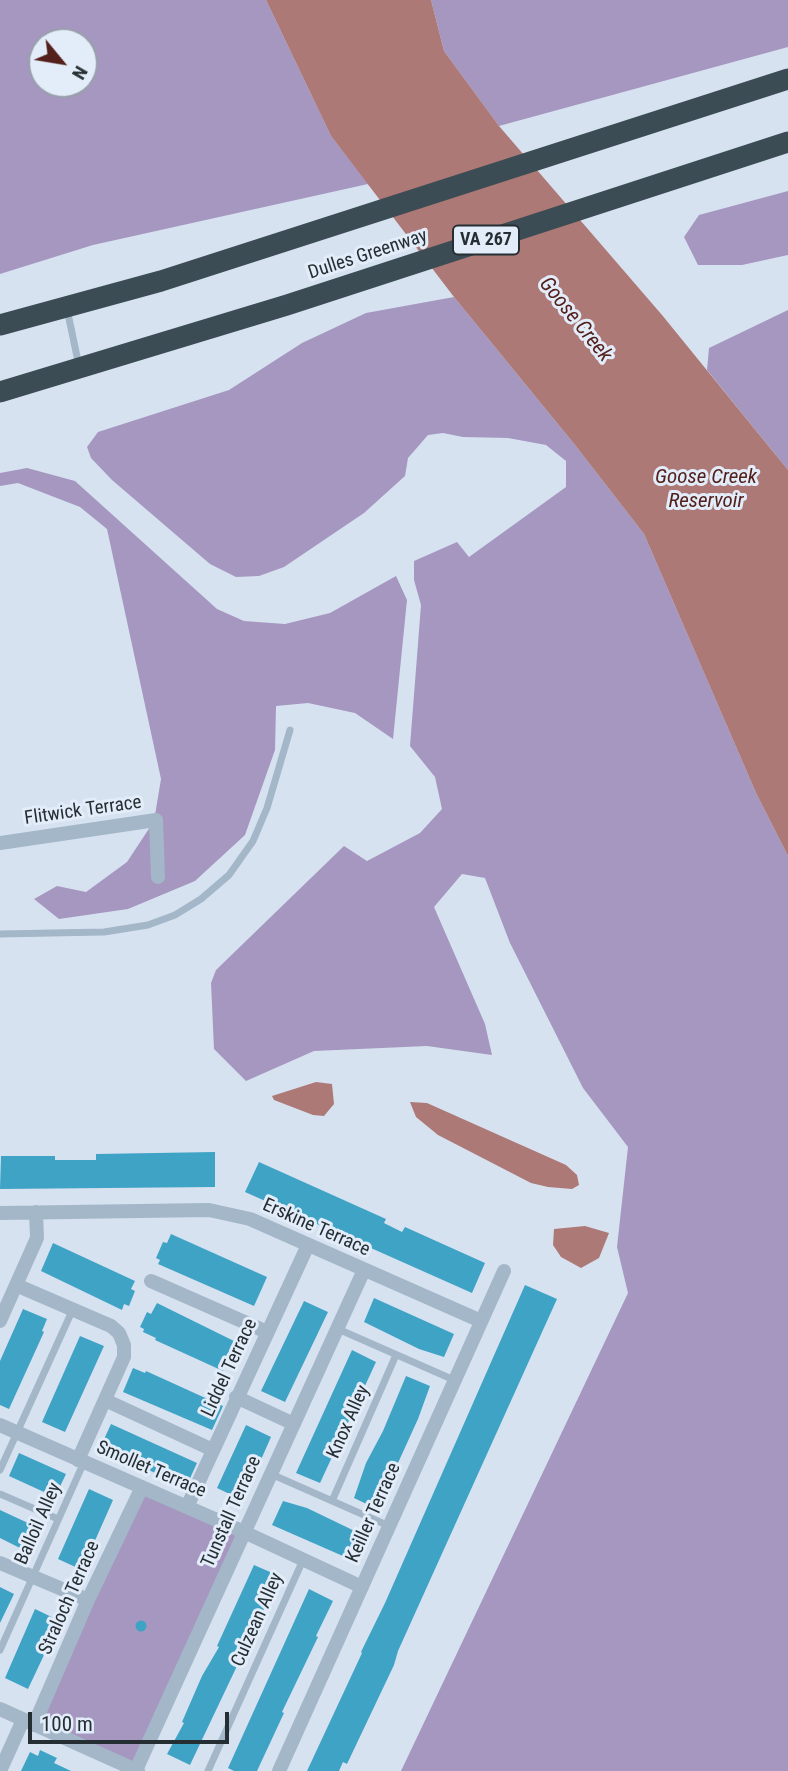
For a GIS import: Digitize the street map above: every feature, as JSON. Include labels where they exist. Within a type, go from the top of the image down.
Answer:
[{"type":"highway","name":"Dulles Greenway","points":[[0,325],[66,308],[265,247],[788,79]]},
{"type":"highway","name":"Dulles Greenway","points":[[0,392],[287,305],[788,142]]},
{"type":"street","name":"Flitwick Terrace","points":[[0,843],[156,820],[158,877]]},
{"type":"street","name":"Erskine Terrace","points":[[0,1213],[209,1210],[250,1219],[481,1321]]},
{"type":"street","points":[[0,1321],[37,1238],[36,1212]]},
{"type":"street","name":"Liddel Terrace","points":[[187,1507],[308,1245]]},
{"type":"street","name":"Tunstall Terrace","points":[[137,1771],[364,1270]]},
{"type":"street","name":"Keiller Terrace","points":[[279,1771],[504,1271]]},
{"type":"street","points":[[150,1281],[267,1332]]},
{"type":"street","points":[[16,1285],[111,1326],[119,1333],[124,1345],[124,1357],[81,1461]]},
{"type":"street","points":[[236,1397],[294,1424]]},
{"type":"street","points":[[105,1400],[213,1450]]},
{"type":"street","name":"Smollet Terrace","points":[[0,1425],[362,1587]]},
{"type":"street","name":"Straloch Terrace","points":[[0,1771],[29,1723],[142,1487]]},
{"type":"street","points":[[0,1563],[88,1600]]},
{"type":"street","points":[[0,1709],[137,1771]]},
{"type":"lane","points":[[66,308],[80,369]]},
{"type":"lane","points":[[0,934],[104,933],[148,925],[175,915],[201,899],[229,874],[253,841],[267,808],[290,730]]},
{"type":"lane","points":[[0,1470],[72,1310]]},
{"type":"lane","points":[[338,1329],[454,1380]]},
{"type":"lane","name":"Knox Alley","points":[[332,1501],[396,1355]]},
{"type":"lane","name":"Balloil Alley","points":[[0,1650],[3,1636],[33,1577],[81,1461]]},
{"type":"lane","points":[[270,1474],[389,1526]]},
{"type":"lane","points":[[0,1494],[58,1519]]},
{"type":"lane","name":"Culzean Alley","points":[[208,1771],[303,1559]]},
{"type":"shaded area","points":[[0,0],[266,0],[331,136],[368,184],[93,245],[0,274]]},
{"type":"shaded area","points":[[431,0],[788,0],[788,47],[499,126],[444,51]]},
{"type":"shaded area","points":[[788,191],[788,255],[742,265],[698,265],[684,237],[699,215]]},
{"type":"shaded area","points":[[454,297],[644,534],[756,793],[788,856],[788,1771],[401,1771],[628,1293],[617,1247],[628,1147],[583,1088],[510,943],[485,878],[462,874],[434,907],[485,1024],[492,1055],[427,1046],[314,1051],[246,1081],[214,1049],[211,983],[216,970],[344,846],[367,861],[420,833],[442,809],[435,777],[410,746],[421,605],[414,580],[414,561],[457,542],[469,557],[566,487],[566,461],[546,445],[508,438],[463,437],[443,433],[428,435],[408,458],[405,476],[364,513],[284,567],[259,576],[236,577],[210,564],[112,480],[91,458],[87,447],[98,432],[229,390],[302,343],[366,313]]},
{"type":"shaded area","points":[[788,310],[788,470],[707,370],[709,348]]},
{"type":"shaded area","points":[[27,468],[75,481],[217,609],[244,621],[285,624],[330,613],[396,576],[407,600],[393,739],[355,713],[308,703],[276,706],[275,750],[245,835],[195,881],[128,909],[59,919],[34,899],[57,886],[86,892],[127,862],[154,821],[161,779],[107,529],[80,507],[18,483],[0,486],[0,473]]},
{"type":"shaded area","points":[[142,1487],[244,1532],[136,1770],[34,1725]]},
{"type":"water","name":"Goose Creek Reservoir","points":[[266,0],[431,0],[444,51],[499,126],[662,315],[788,470],[788,856],[756,793],[644,534],[454,297],[331,136]]},
{"type":"water","points":[[316,1082],[332,1084],[334,1104],[324,1116],[313,1115],[274,1100],[272,1096]]},
{"type":"water","points":[[410,1102],[427,1103],[566,1165],[577,1175],[579,1185],[572,1189],[531,1183],[438,1135],[416,1117]]},
{"type":"water","points":[[585,1226],[609,1233],[599,1258],[581,1268],[561,1257],[553,1245],[554,1229]]},
{"type":"building","points":[[215,1152],[215,1187],[0,1189],[1,1156],[55,1156],[55,1160],[96,1160],[96,1154]]},
{"type":"building","points":[[259,1162],[386,1219],[384,1223],[402,1232],[405,1227],[485,1263],[472,1293],[245,1192]]},
{"type":"building","points":[[171,1234],[267,1277],[254,1306],[158,1264],[160,1260],[156,1258],[163,1242],[167,1243]]},
{"type":"building","points":[[53,1243],[135,1281],[131,1289],[135,1291],[129,1306],[124,1304],[122,1310],[41,1271]]},
{"type":"building","points":[[525,1285],[557,1299],[394,1665],[347,1764],[343,1762],[339,1771],[307,1771],[385,1603]]},
{"type":"building","points":[[374,1298],[454,1334],[444,1357],[419,1349],[364,1322]]},
{"type":"building","points":[[304,1301],[328,1312],[285,1402],[261,1391]]},
{"type":"building","points":[[157,1303],[236,1342],[223,1371],[143,1332],[144,1329],[140,1327],[147,1312],[151,1314]]},
{"type":"building","points":[[23,1309],[47,1319],[42,1331],[44,1332],[9,1409],[0,1405],[0,1361]]},
{"type":"building","points":[[80,1336],[104,1346],[65,1432],[42,1422]]},
{"type":"building","points":[[352,1350],[376,1362],[320,1483],[296,1473]]},
{"type":"building","points":[[133,1368],[145,1373],[146,1371],[223,1406],[212,1430],[123,1392]]},
{"type":"building","points":[[406,1376],[430,1386],[377,1509],[354,1498],[366,1463]]},
{"type":"building","points":[[111,1424],[197,1463],[186,1487],[100,1448]]},
{"type":"building","points":[[246,1425],[271,1437],[248,1489],[245,1488],[240,1499],[217,1488]]},
{"type":"building","points":[[19,1453],[66,1474],[55,1497],[9,1476]]},
{"type":"building","points":[[89,1489],[113,1500],[82,1570],[58,1559]]},
{"type":"building","points":[[283,1501],[307,1508],[363,1535],[352,1560],[272,1525]]},
{"type":"building","points":[[0,1510],[41,1529],[30,1553],[0,1538]]},
{"type":"building","points":[[254,1565],[277,1575],[272,1587],[274,1588],[190,1765],[167,1754],[184,1723],[182,1722],[202,1676],[219,1647],[217,1646]]},
{"type":"building","points":[[0,1587],[14,1594],[0,1623]]},
{"type":"building","points":[[309,1589],[333,1601],[257,1771],[234,1771],[228,1768]]},
{"type":"building","points":[[35,1609],[60,1621],[28,1689],[5,1678]]},
{"type":"building","points":[[141,1620],[147,1626],[141,1632],[135,1626]]},
{"type":"building","points":[[40,1750],[57,1758],[54,1763],[71,1771],[21,1771],[30,1752],[38,1756]]},
{"type":"water label","name":"Goose Creek","points":[[575,320]]}]
